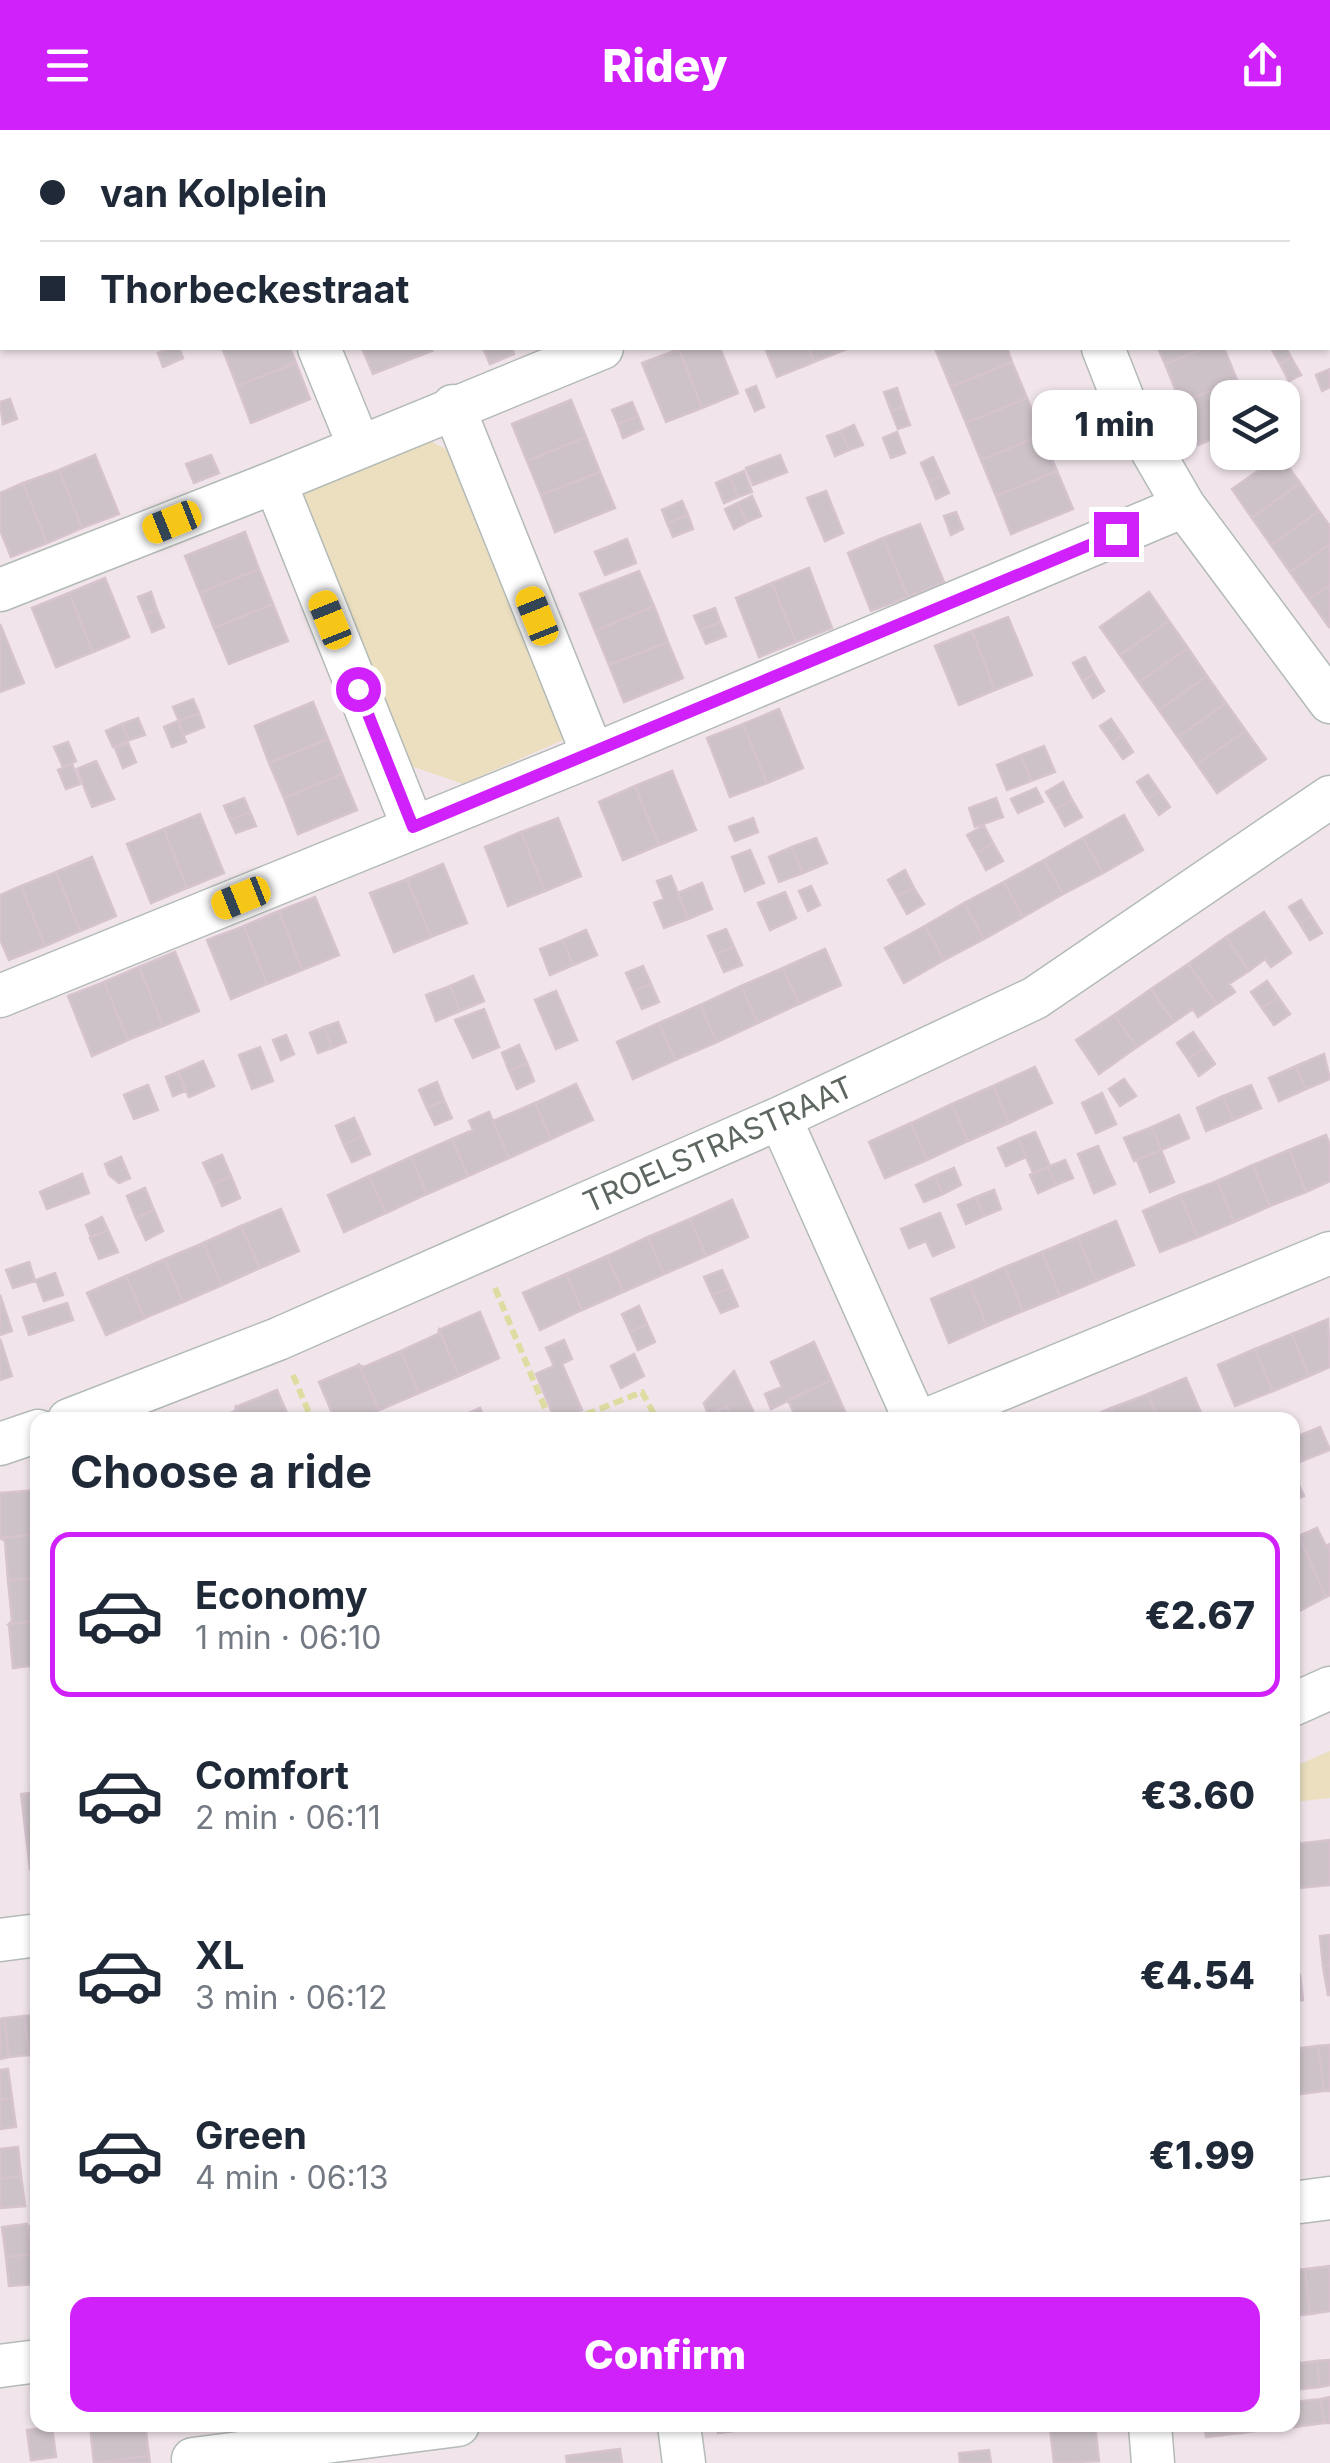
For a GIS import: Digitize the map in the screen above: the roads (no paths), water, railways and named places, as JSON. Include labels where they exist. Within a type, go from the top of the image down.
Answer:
[{"type":"street","points":[[320,350],[359,446]]},
{"type":"street","points":[[0,590],[597,350]]},
{"type":"street","points":[[1104,350],[1125,404],[1184,506],[1330,702]]},
{"type":"street","points":[[454,406],[592,755]]},
{"type":"street","points":[[275,482],[413,827]]},
{"type":"street","points":[[0,996],[592,755],[1184,506]]},
{"type":"street","name":"TROELSTRASTRAAT","points":[[90,1412],[278,1340],[780,1118],[1035,998],[1330,797]]},
{"type":"street","points":[[780,1118],[910,1412]]},
{"type":"street","points":[[945,1412],[1330,1253]]},
{"type":"street","points":[[0,1444],[30,1434]]},
{"type":"street","points":[[1300,1701],[1330,1688]]},
{"type":"street","points":[[0,1940],[30,1936]]},
{"type":"street","points":[[1300,2202],[1330,2198]]},
{"type":"street","points":[[0,2366],[30,2362]]},
{"type":"street","points":[[192,2449],[380,2432]]},
{"type":"street","points":[[680,2432],[684,2463]]},
{"type":"street","points":[[1151,2432],[1153,2463]]}]
